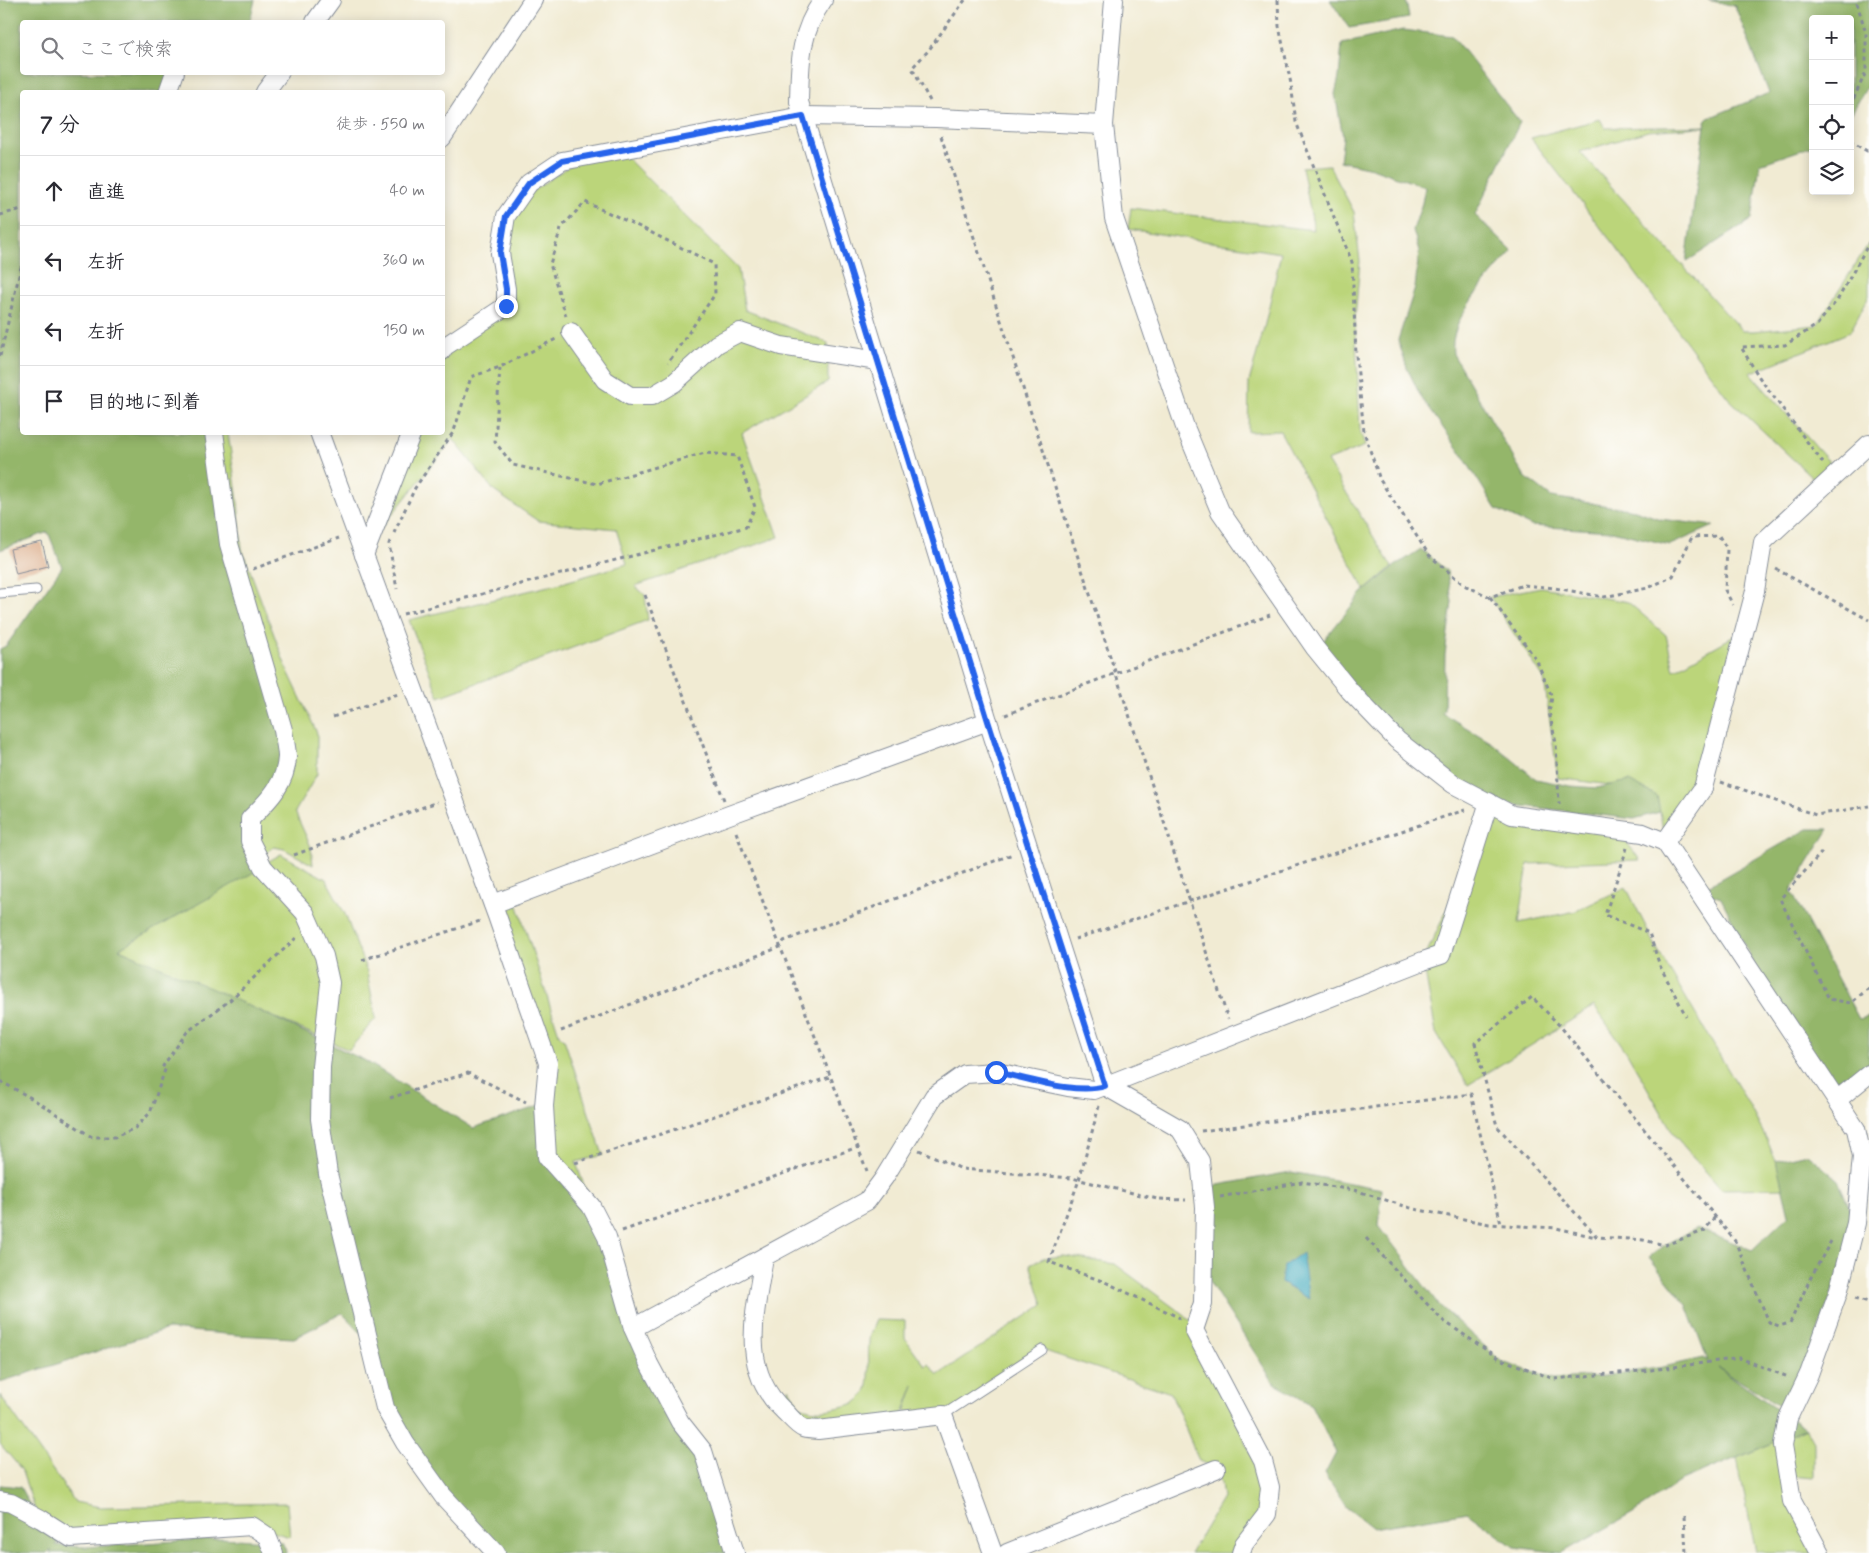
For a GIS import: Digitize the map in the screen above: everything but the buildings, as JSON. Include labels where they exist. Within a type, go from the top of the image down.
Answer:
[{"type":"street","points":[[316,20],[331,0]]},
{"type":"street","points":[[445,133],[533,0]]},
{"type":"street","points":[[823,0],[806,33],[800,55],[799,102],[988,721],[1105,1086],[1180,1129],[1200,1161],[1204,1200],[1203,1303],[1194,1330],[1263,1460],[1270,1487],[1267,1514],[1244,1544],[1241,1553]]},
{"type":"street","points":[[1114,0],[1104,125],[1114,218],[1194,449],[1220,511],[1315,648],[1350,691],[1397,740],[1453,784],[1512,814],[1643,832],[1665,842],[1856,1129],[1862,1156],[1856,1223],[1838,1293],[1805,1384],[1788,1418],[1783,1445],[1792,1501],[1820,1553]]},
{"type":"street","points":[[169,90],[173,75]]},
{"type":"street","points":[[266,90],[278,75]]},
{"type":"street","points":[[445,346],[506,306],[506,289],[500,253],[506,216],[529,183],[562,161],[803,116],[936,118],[1104,125]]},
{"type":"street","points":[[571,332],[605,380],[630,396],[652,396],[674,383],[717,344],[740,332],[781,346],[878,361]]},
{"type":"street","points":[[214,435],[229,544],[283,730],[287,756],[283,778],[272,796],[250,819],[250,841],[263,867],[305,913],[324,956],[330,983],[320,1067],[320,1119],[328,1174],[385,1408],[404,1443],[443,1496],[496,1553]]},
{"type":"street","points":[[320,435],[495,910],[549,1066],[544,1106],[547,1157],[591,1206],[607,1237],[633,1328],[649,1364],[680,1422],[702,1451],[735,1553]]},
{"type":"street","points":[[364,555],[411,435]]},
{"type":"street","points":[[1665,842],[1703,788],[1748,615],[1763,542],[1869,444]]},
{"type":"street","points":[[495,910],[730,815],[988,721]]},
{"type":"street","points":[[633,1328],[867,1201],[934,1096],[965,1074],[996,1072],[1068,1087],[1094,1090],[1423,961],[1441,956],[1489,802]]},
{"type":"street","points":[[1837,1100],[1869,1074]]},
{"type":"street","points":[[764,1257],[753,1327],[754,1351],[757,1370],[776,1403],[803,1428],[818,1430],[943,1415],[993,1553]]},
{"type":"street","points":[[1006,1553],[1216,1469]]},
{"type":"street","points":[[0,1501],[11,1503],[71,1538],[252,1526],[267,1536],[274,1553]]},
{"type":"lane","points":[[0,593],[36,590]]},
{"type":"lane","points":[[943,1415],[1042,1350]]},
{"type":"path","points":[[965,0],[928,51],[912,68],[931,102],[1233,1035]]},
{"type":"path","points":[[1278,0],[1279,26],[1291,84],[1296,122],[1352,262],[1356,356],[1364,432],[1380,480],[1429,555],[1464,586],[1490,597],[1536,659],[1552,697],[1549,712],[1556,743],[1560,821]]},
{"type":"path","points":[[1850,105],[1866,72],[1866,33],[1856,0]]},
{"type":"path","points":[[1854,143],[1867,151],[1869,150]]},
{"type":"path","points":[[398,590],[389,544],[415,488],[454,431],[471,377],[500,367],[571,332],[550,264],[562,228],[585,202],[714,264],[715,294],[666,365]]},
{"type":"path","points":[[0,215],[20,210]]},
{"type":"path","points":[[1834,477],[1741,347],[1785,345],[1817,325],[1838,299],[1869,243]]},
{"type":"path","points":[[0,356],[20,271]]},
{"type":"path","points":[[387,618],[746,527],[755,507],[737,456],[705,453],[596,484],[513,465],[495,442],[500,367]]},
{"type":"path","points":[[253,569],[356,532]]},
{"type":"path","points":[[1490,597],[1523,586],[1555,588],[1604,597],[1648,588],[1673,576],[1692,537],[1719,536],[1727,550],[1725,590],[1733,605],[1748,615]]},
{"type":"path","points":[[1760,560],[1869,620]]},
{"type":"path","points":[[645,595],[874,1191]]},
{"type":"path","points":[[988,721],[1288,608]]},
{"type":"path","points":[[333,717],[414,688]]},
{"type":"path","points":[[1706,777],[1816,815],[1869,806]]},
{"type":"path","points":[[294,855],[453,796]]},
{"type":"path","points":[[1069,941],[1489,802]]},
{"type":"path","points":[[1633,831],[1605,915],[1649,933],[1660,966],[1686,1016]]},
{"type":"path","points":[[561,1031],[780,947],[784,941],[1028,848]]},
{"type":"path","points":[[1822,852],[1780,899],[1829,999],[1851,1003],[1869,988]]},
{"type":"path","points":[[362,960],[495,910]]},
{"type":"path","points":[[0,1081],[33,1099],[92,1137],[115,1137],[135,1128],[150,1112],[166,1067],[163,1066],[187,1032],[229,1001],[310,925]]},
{"type":"path","points":[[1597,1237],[1497,1126],[1475,1043],[1532,997],[1560,1026],[1735,1241],[1769,1322],[1779,1326],[1790,1323],[1810,1279],[1832,1239]]},
{"type":"path","points":[[390,1098],[468,1072],[523,1101],[544,1106]]},
{"type":"path","points":[[558,1169],[830,1076]]},
{"type":"path","points":[[1105,1086],[1079,1180],[1049,1262],[1105,1282],[1168,1313],[1196,1324]]},
{"type":"path","points":[[1183,1133],[1471,1094],[1501,1224]]},
{"type":"path","points":[[904,1144],[962,1169],[1079,1180],[1157,1199],[1204,1200],[1302,1182],[1354,1190],[1414,1209],[1489,1224],[1556,1228],[1597,1237],[1643,1240],[1665,1245],[1704,1231],[1716,1218]]},
{"type":"path","points":[[607,1237],[858,1147]]},
{"type":"path","points":[[1366,1238],[1442,1319],[1498,1358],[1554,1379],[1651,1370],[1740,1358],[1805,1384]]},
{"type":"path","points":[[1684,1516],[1686,1553]]},
{"type":"green space","points":[[0,0],[255,0],[249,20],[20,20],[20,75],[176,75],[172,90],[20,90],[20,435],[214,435],[229,544],[287,757],[250,819],[263,867],[119,949],[217,991],[364,1060],[473,1128],[542,1105],[547,1157],[591,1206],[649,1364],[696,1458],[735,1553],[492,1553],[388,1413],[368,1340],[342,1313],[294,1338],[168,1329],[0,1382],[0,649],[6,646],[62,567],[48,532],[0,550]]},
{"type":"green space","points":[[1330,0],[1406,0],[1409,18],[1349,28]]},
{"type":"green space","points":[[1708,0],[1869,0],[1866,33],[1869,83],[1854,109],[1854,15],[1809,15],[1809,147],[1760,164],[1752,219],[1686,262],[1706,119],[1769,93],[1735,6]]},
{"type":"green space","points":[[1403,30],[1452,36],[1520,122],[1475,215],[1512,251],[1482,286],[1464,312],[1453,340],[1453,354],[1524,476],[1551,497],[1635,510],[1660,519],[1714,526],[1670,545],[1612,531],[1531,526],[1496,509],[1463,456],[1421,397],[1407,368],[1398,340],[1415,288],[1419,251],[1413,230],[1425,187],[1372,168],[1340,161],[1343,137],[1335,94],[1339,77],[1342,44]]},
{"type":"green space","points":[[1600,119],[1605,128],[1713,126],[1648,131],[1580,152],[1742,331],[1817,325],[1869,243],[1869,296],[1850,332],[1750,373],[1832,465],[1814,479],[1728,398],[1625,259],[1531,138]]},
{"type":"green space","points":[[619,150],[738,269],[745,310],[828,343],[828,382],[742,433],[779,537],[635,586],[645,595],[648,620],[439,697],[409,620],[565,582],[627,564],[616,529],[538,521],[494,491],[453,439],[370,542],[410,435],[445,435],[445,346],[497,299],[515,203],[582,157]]},
{"type":"green space","points":[[1329,165],[1354,212],[1360,261],[1355,318],[1360,431],[1365,446],[1327,461],[1392,567],[1365,590],[1280,431],[1248,432],[1249,382],[1265,324],[1281,253],[1128,229],[1131,208],[1314,230],[1302,167]]},
{"type":"green space","points":[[215,435],[228,435],[238,501],[242,549],[286,667],[317,733],[317,774],[295,812],[311,847],[313,865],[284,849],[274,847],[259,859],[231,552]]},
{"type":"green space","points":[[1421,549],[1447,571],[1452,602],[1445,655],[1444,710],[1442,713],[1492,743],[1536,779],[1570,786],[1597,788],[1629,781],[1657,796],[1660,812],[1634,819],[1489,802],[1403,745],[1320,645],[1362,593],[1395,566]]},
{"type":"green space","points":[[1541,587],[1628,602],[1666,635],[1674,670],[1734,636],[1703,788],[1663,831],[1660,812],[1647,790],[1558,778],[1544,679],[1490,597]]},
{"type":"green space","points":[[1495,806],[1622,836],[1640,860],[1528,864],[1519,923],[1576,911],[1626,887],[1656,947],[1746,1100],[1767,1140],[1787,1188],[1721,1189],[1675,1136],[1626,1051],[1594,1006],[1468,1085],[1436,1033],[1423,961]]},
{"type":"green space","points":[[1808,829],[1829,829],[1791,891],[1859,1019],[1869,1016],[1869,1068],[1826,1083],[1774,1005],[1721,898],[1699,891]]},
{"type":"green space","points":[[281,854],[326,879],[345,914],[367,972],[376,1018],[349,1050],[119,949]]},
{"type":"green space","points":[[517,903],[559,1034],[564,1039],[603,1155],[576,1162],[587,1195],[547,1157],[548,1063],[494,907]]},
{"type":"green space","points":[[1807,1154],[1838,1180],[1856,1223],[1791,1413],[1718,1368],[1806,1429],[1679,1482],[1633,1513],[1562,1553],[1514,1547],[1467,1512],[1373,1528],[1346,1507],[1325,1474],[1336,1453],[1312,1405],[1274,1383],[1207,1278],[1207,1187],[1291,1172],[1382,1189],[1379,1226],[1438,1304],[1502,1362],[1554,1379],[1605,1376],[1663,1367],[1704,1358],[1708,1361],[1687,1305],[1649,1257],[1665,1245],[1697,1228],[1752,1250],[1789,1215],[1776,1161]]},
{"type":"green space","points":[[1064,1256],[1115,1264],[1196,1324],[1269,1497],[1243,1553],[1190,1553],[1223,1498],[1221,1483],[1216,1469],[1199,1461],[1171,1393],[1042,1350],[953,1412],[905,1412],[914,1385],[902,1416],[809,1429],[781,1402],[789,1388],[799,1406],[815,1410],[841,1407],[861,1398],[866,1391],[868,1383],[869,1339],[876,1320],[905,1321],[905,1338],[925,1366],[929,1364],[938,1375],[1043,1305],[1030,1264],[1043,1258]]},
{"type":"green space","points":[[0,1395],[75,1502],[100,1507],[287,1503],[290,1537],[252,1526],[77,1542],[38,1518],[21,1469],[0,1444]]},
{"type":"green space","points":[[1806,1429],[1814,1443],[1814,1478],[1789,1476],[1817,1553],[1756,1553],[1737,1458]]},
{"type":"green space","points":[[0,1485],[20,1487],[38,1520],[61,1538],[56,1545],[86,1547],[222,1538],[282,1542],[287,1553],[50,1553],[51,1549],[47,1553],[0,1553]]},
{"type":"water","points":[[1302,1253],[1309,1299],[1281,1283],[1283,1266]]},
{"type":"route","points":[[506,306],[506,289],[500,253],[506,216],[529,183],[562,161],[803,116],[988,721],[1105,1086],[1094,1090],[1068,1087],[996,1072]]}]
